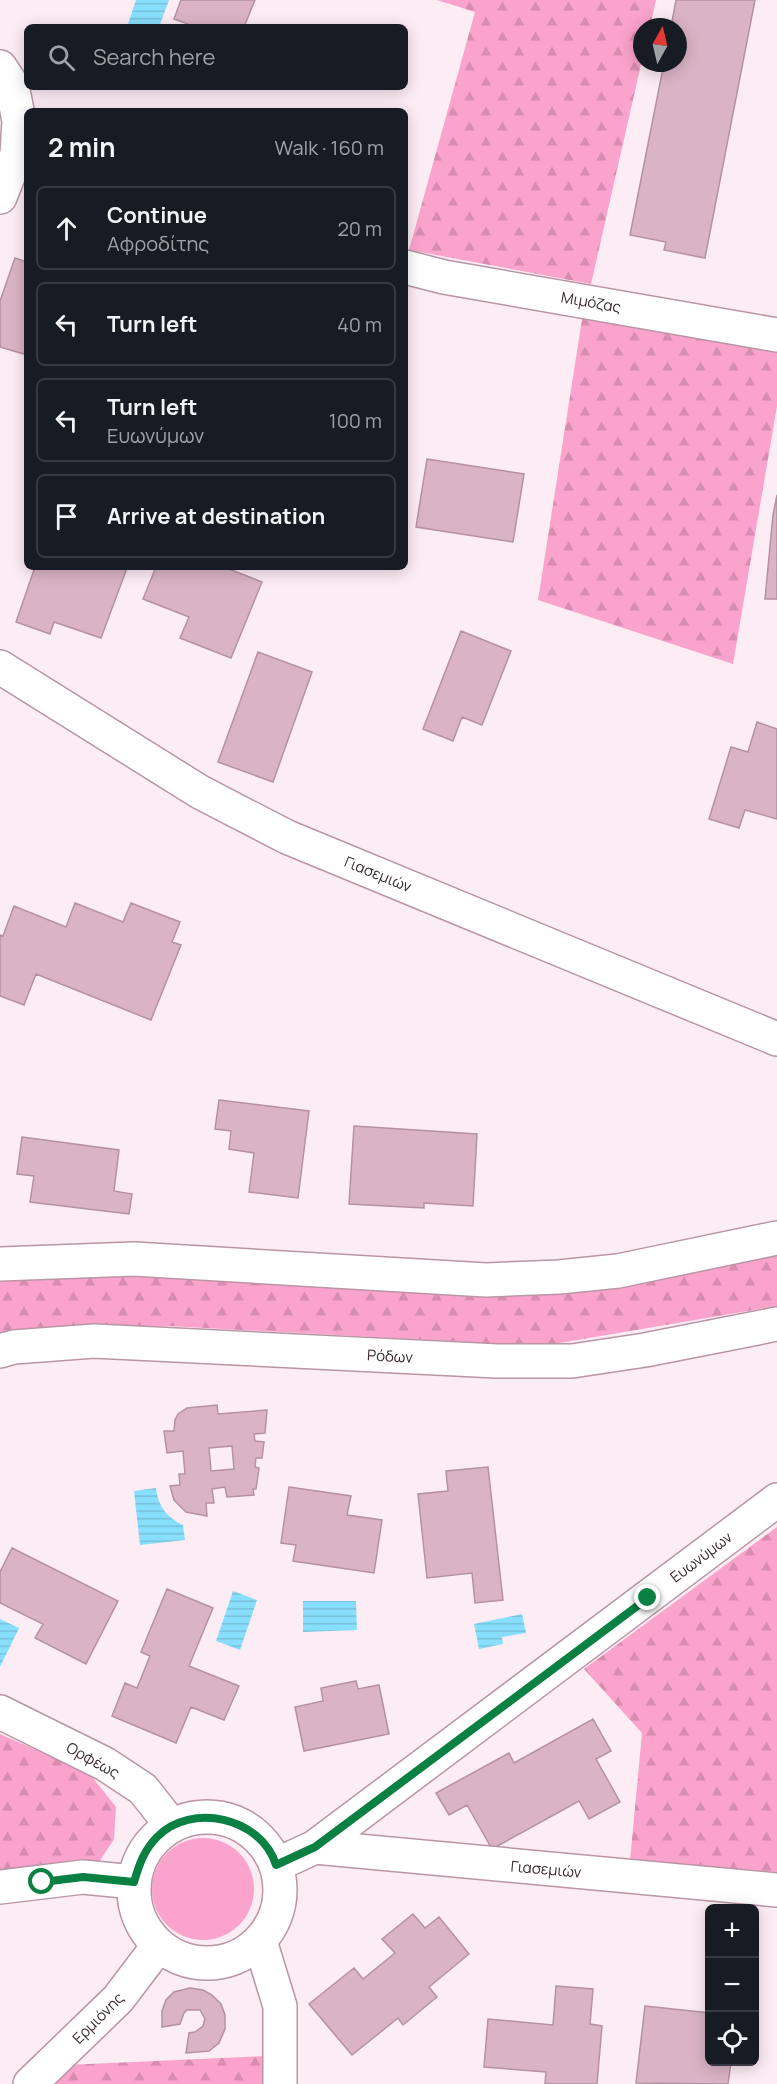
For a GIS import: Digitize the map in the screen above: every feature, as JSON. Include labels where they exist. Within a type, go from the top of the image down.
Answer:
[{"type":"street","points":[[0,67],[12,85],[19,121],[15,153],[0,197]]},
{"type":"street","name":"Μιμόζας","points":[[408,268],[444,277],[777,335]]},
{"type":"street","name":"Γιασεμιών","points":[[0,667],[200,792],[287,837],[777,1039]]},
{"type":"street","points":[[0,1264],[134,1259],[486,1280],[618,1272],[777,1238]]},
{"type":"street","name":"Ρόδων","points":[[0,1351],[14,1347],[94,1341],[486,1361],[572,1361],[645,1350],[777,1324]]},
{"type":"street","name":"Ευωνύμων","points":[[276,1865],[315,1847],[777,1500]]},
{"type":"street","name":"Ορφέως","points":[[0,1712],[105,1764],[143,1789],[172,1826]]},
{"type":"street","points":[[213,1817],[233,1822],[251,1832],[266,1846],[276,1865],[280,1878],[280,1901],[273,1923],[260,1941],[242,1954],[221,1962],[199,1963],[178,1957],[159,1945],[144,1928],[135,1905],[134,1882],[146,1850],[158,1836],[172,1826],[192,1819],[213,1817]]},
{"type":"street","name":"Γιασεμιών","points":[[315,1847],[777,1890]]},
{"type":"street","points":[[0,1887],[83,1877],[134,1882]]},
{"type":"street","points":[[260,1941],[280,2006],[280,2084]]},
{"type":"street","name":"Ερμιόνης","points":[[30,2084],[118,1999],[159,1945]]},
{"type":"green space","points":[[437,0],[656,0],[652,18],[633,18],[633,72],[639,72],[591,284],[409,250],[475,12]]},
{"type":"green space","points":[[583,313],[777,348],[777,406],[733,664],[538,600]]},
{"type":"green space","points":[[777,1251],[777,1306],[542,1346],[169,1326],[31,1329],[0,1337],[0,1282],[23,1277],[157,1274],[419,1291]]},
{"type":"green space","points":[[777,1527],[777,1872],[630,1861],[642,1733],[584,1669]]},
{"type":"green space","points":[[0,1734],[89,1773],[116,1807],[114,1839],[99,1862],[0,1874]]},
{"type":"green space","points":[[203,1838],[223,1842],[239,1853],[250,1869],[254,1889],[250,1909],[239,1925],[223,1936],[203,1940],[183,1936],[167,1925],[156,1909],[152,1889],[156,1869],[167,1853],[183,1842]]},
{"type":"green space","points":[[267,2056],[267,2084],[47,2084],[66,2065]]},
{"type":"water","points":[[136,0],[169,0],[160,24],[128,24]]},
{"type":"water","points":[[156,1488],[164,1511],[183,1525],[185,1540],[140,1545],[134,1491]]},
{"type":"water","points":[[233,1591],[257,1600],[240,1650],[216,1641]]},
{"type":"water","points":[[303,1601],[356,1601],[357,1630],[303,1632]]},
{"type":"water","points":[[522,1614],[526,1633],[502,1637],[503,1644],[479,1649],[474,1624]]},
{"type":"water","points":[[0,1619],[19,1628],[0,1667]]},
{"type":"building","points":[[181,0],[255,0],[245,24],[188,24],[174,19]]},
{"type":"building","points":[[676,0],[755,0],[705,258],[664,250],[666,242],[630,235],[662,72],[687,72],[687,18],[673,18]]},
{"type":"building","points":[[15,258],[24,261],[24,354],[0,347],[0,301]]},
{"type":"building","points":[[427,459],[524,474],[513,542],[416,527]]},
{"type":"building","points":[[777,495],[777,599],[765,599],[773,515]]},
{"type":"building","points":[[34,570],[126,570],[101,638],[54,622],[50,634],[16,622]]},
{"type":"building","points":[[155,570],[232,570],[262,582],[231,658],[180,638],[189,617],[143,599]]},
{"type":"building","points":[[461,631],[511,651],[482,725],[462,717],[453,741],[423,729]]},
{"type":"building","points":[[258,652],[312,672],[273,782],[218,762]]},
{"type":"building","points":[[757,722],[777,729],[777,819],[745,810],[739,828],[709,819],[731,747],[748,752]]},
{"type":"building","points":[[75,903],[123,922],[131,903],[180,922],[172,942],[181,945],[151,1020],[36,974],[24,1005],[0,996],[0,935],[3,936],[14,906],[66,927]]},
{"type":"building","points":[[219,1100],[309,1111],[298,1198],[249,1192],[254,1153],[229,1149],[231,1131],[215,1129]]},
{"type":"building","points":[[354,1126],[477,1134],[473,1206],[424,1203],[424,1208],[349,1204]]},
{"type":"building","points":[[22,1137],[119,1150],[114,1191],[132,1194],[129,1214],[30,1202],[34,1176],[17,1174]]},
{"type":"building","points":[[217,1405],[218,1414],[267,1410],[265,1433],[254,1434],[255,1441],[264,1442],[262,1458],[256,1458],[255,1467],[259,1468],[256,1489],[253,1489],[254,1495],[227,1497],[225,1487],[212,1489],[214,1503],[206,1503],[207,1516],[186,1512],[174,1500],[170,1486],[180,1485],[179,1474],[185,1474],[183,1451],[167,1453],[164,1431],[174,1431],[178,1414],[187,1408]],"holes":[[[232,1446],[234,1469],[211,1471],[209,1448]]]},
{"type":"building","points":[[488,1467],[503,1600],[475,1603],[472,1573],[427,1578],[418,1494],[448,1491],[446,1471]]},
{"type":"building","points":[[289,1487],[351,1496],[347,1515],[382,1520],[374,1573],[293,1561],[296,1545],[281,1543]]},
{"type":"building","points":[[12,1548],[118,1601],[86,1664],[35,1638],[43,1624],[0,1603],[0,1572]]},
{"type":"building","points":[[167,1589],[213,1608],[189,1666],[239,1686],[224,1720],[191,1707],[176,1743],[112,1716],[125,1683],[137,1688],[150,1656],[141,1652]]},
{"type":"building","points":[[356,1681],[358,1689],[379,1685],[389,1734],[304,1751],[295,1707],[323,1701],[321,1688]]},
{"type":"building","points":[[593,1719],[611,1751],[596,1759],[620,1802],[589,1819],[579,1801],[492,1849],[467,1805],[449,1815],[436,1793],[509,1753],[514,1763]]},
{"type":"building","points":[[413,1914],[425,1928],[439,1917],[469,1954],[429,1987],[437,1997],[403,2025],[398,2018],[352,2055],[309,2004],[354,1968],[363,1979],[395,1953],[382,1939]]},
{"type":"building","points":[[556,1986],[593,1989],[590,2024],[602,2026],[597,2084],[545,2084],[546,2072],[484,2067],[488,2019],[553,2025]]},
{"type":"building","points":[[190,1988],[203,1990],[212,1995],[221,2004],[225,2015],[225,2029],[219,2043],[209,2051],[186,2053],[189,2033],[203,2026],[205,2019],[200,2010],[187,2010],[180,2024],[162,2027],[162,2011],[166,2000],[174,1992]]},
{"type":"building","points":[[645,2006],[705,2012],[705,2066],[730,2066],[728,2084],[636,2083]]},
{"type":"route","points":[[42,1882],[83,1877],[134,1882],[146,1850],[158,1836],[172,1826],[192,1819],[213,1817],[233,1822],[251,1832],[266,1846],[276,1865],[315,1847],[648,1598]]}]
